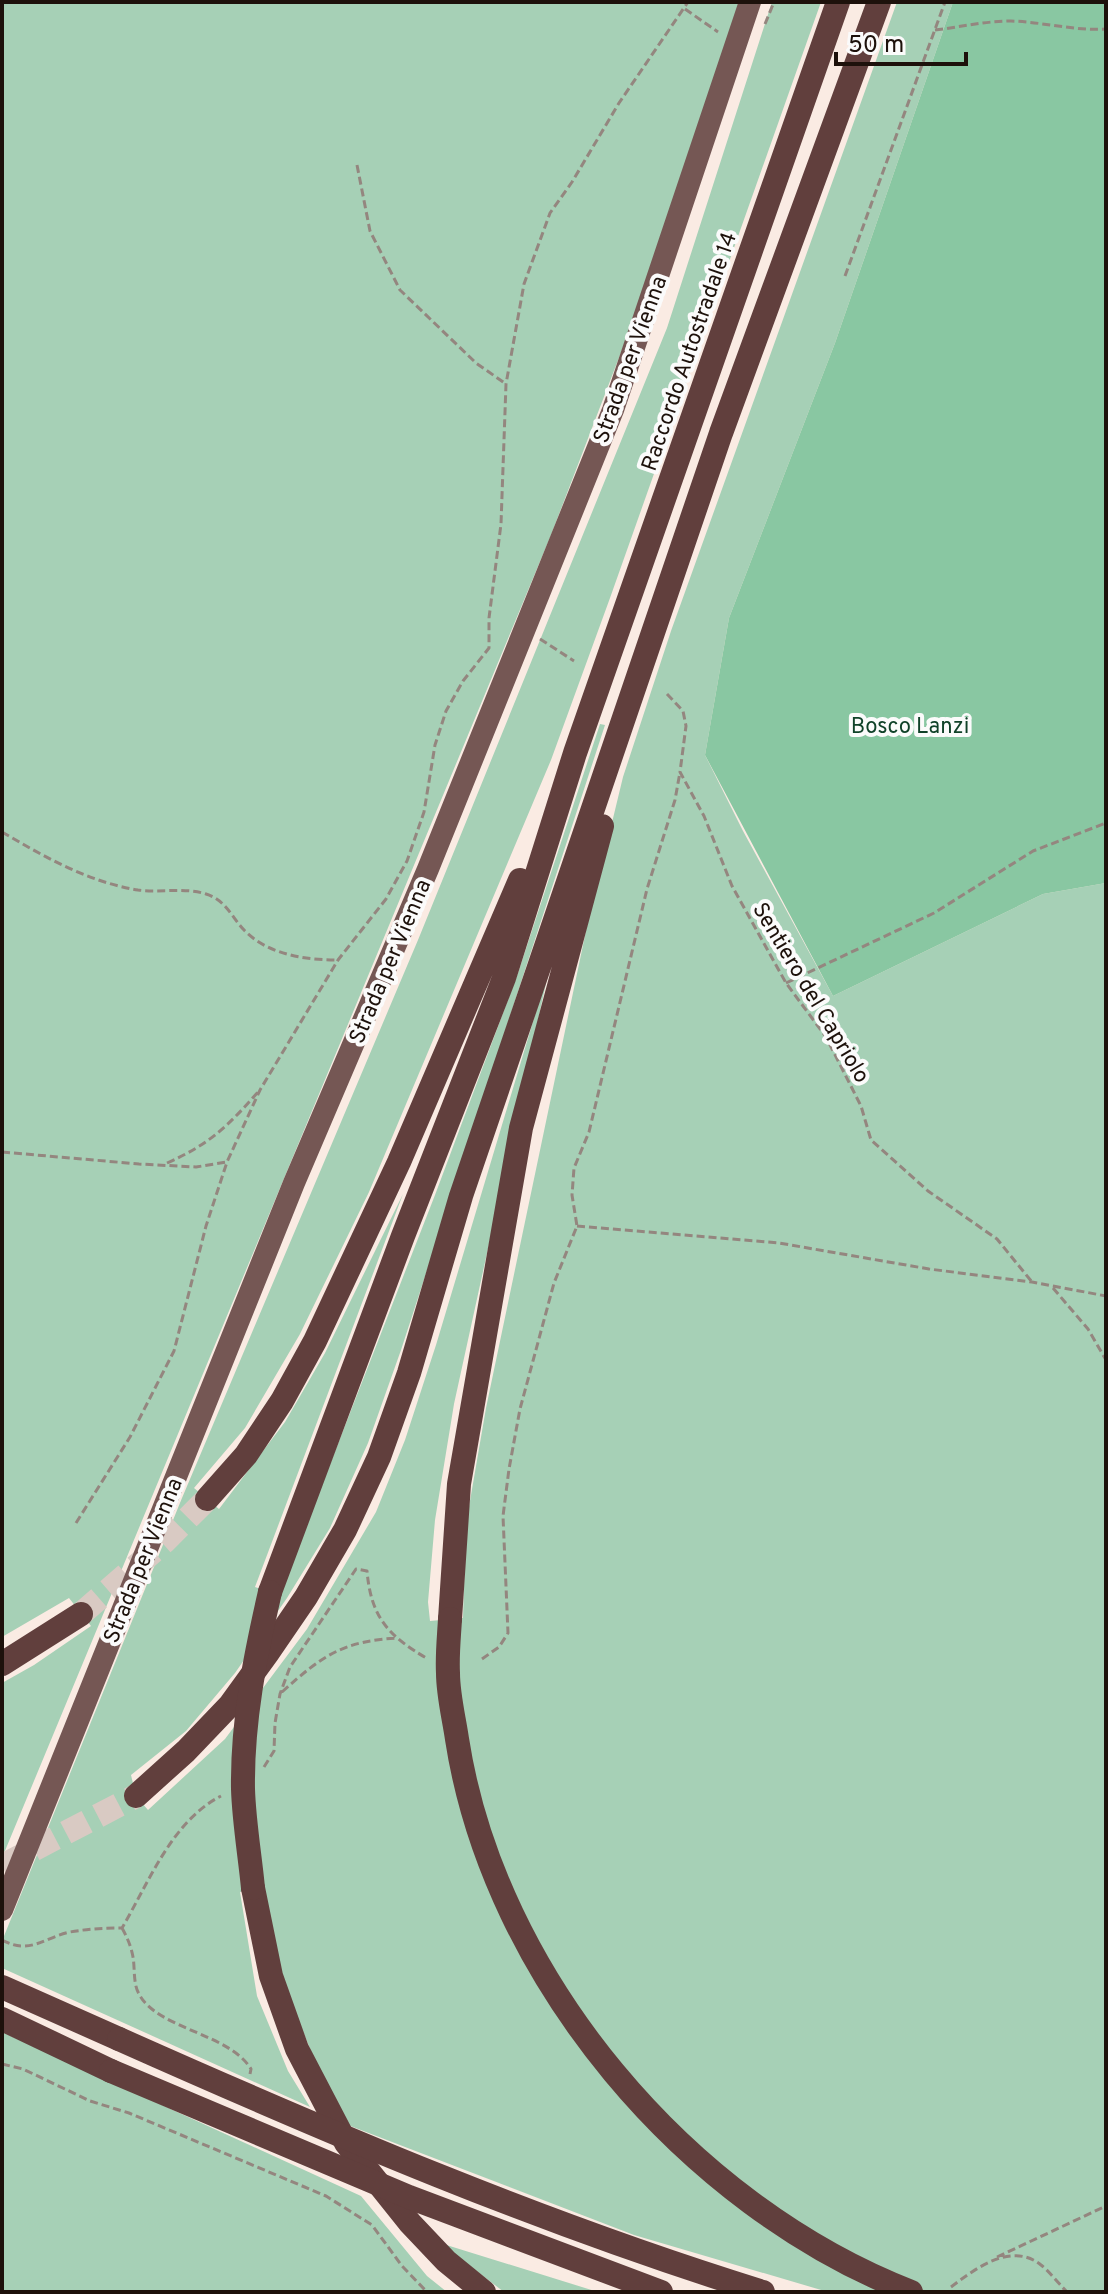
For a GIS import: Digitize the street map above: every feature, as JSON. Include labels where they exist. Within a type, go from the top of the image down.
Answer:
[{"type":"highway","name":"Raccordo Autostradale 14","points":[[575,753],[838,2]]},
{"type":"highway","points":[[136,1796],[186,1751],[230,1705],[267,1654],[306,1597],[345,1530],[379,1457],[409,1373],[461,1196],[704,483],[879,2]]},
{"type":"highway","points":[[621,726],[617,773],[521,1128],[459,1484],[448,1676],[463,1775],[475,1825],[518,1929],[557,1994],[613,2070],[693,2154],[744,2196],[802,2238],[853,2267],[911,2292]]},
{"type":"highway","points":[[207,1499],[246,1455],[282,1401],[341,1289],[575,753]]},
{"type":"highway","points":[[484,2292],[446,2261],[410,2223],[346,2143],[297,2049],[271,1976],[253,1888],[243,1791],[246,1724],[255,1660],[270,1592],[369,1325],[504,978],[575,753]]},
{"type":"highway","points":[[2,1664],[81,1614]]},
{"type":"highway","points":[[2,1987],[424,2170],[555,2221],[763,2292]]},
{"type":"highway","points":[[2,2019],[111,2071],[409,2197],[661,2292]]},
{"type":"main road","name":"Strada per Vienna","points":[[2,1910],[294,1183],[428,869],[613,410],[750,2]]},
{"type":"path","points":[[76,1523],[130,1437],[174,1351],[206,1226],[227,1162],[260,1090],[338,960],[386,899],[407,861],[424,812],[435,745],[446,711],[463,681],[489,648],[489,618],[501,524],[506,384],[524,284],[550,213],[619,103],[688,2]]},
{"type":"path","points":[[845,276],[945,2]]},
{"type":"path","points":[[685,9],[718,32],[739,35]]},
{"type":"path","points":[[934,30],[968,23],[1011,21],[1088,30],[1106,29]]},
{"type":"path","points":[[357,165],[370,231],[400,290],[476,363],[506,384]]},
{"type":"path","points":[[523,629],[574,661]]},
{"type":"path","points":[[482,1659],[499,1647],[508,1633],[503,1516],[520,1409],[554,1283],[577,1226],[572,1195],[574,1168],[589,1132],[647,889],[675,800],[686,726],[683,711],[667,694]]},
{"type":"path","name":"Sentiero del Capriolo","points":[[680,772],[704,816],[732,886],[786,983],[826,1037],[861,1106],[871,1140],[928,1191],[997,1239],[1032,1282]]},
{"type":"path","points":[[786,983],[934,913],[1033,851],[1106,823]]},
{"type":"path","points":[[2,832],[64,868],[117,885],[138,890],[204,893],[218,899],[246,932],[289,956],[338,960]]},
{"type":"path","points":[[164,1164],[194,1151],[215,1137],[260,1090]]},
{"type":"path","points":[[2,1152],[196,1167],[227,1162]]},
{"type":"path","points":[[577,1226],[779,1243],[1106,1296]]},
{"type":"path","points":[[1053,1288],[1088,1329],[1106,1360]]},
{"type":"path","points":[[280,1694],[341,1647],[369,1640],[398,1638]]},
{"type":"path","points":[[122,1928],[133,1958],[138,1993],[163,2016],[238,2053],[251,2069],[248,2084]]},
{"type":"path","points":[[2,2064],[23,2069],[90,2101],[129,2113],[326,2196],[372,2225],[402,2266],[427,2292]]},
{"type":"path","points":[[951,2287],[980,2265],[1106,2206]]},
{"type":"path","points":[[997,2257],[1022,2257],[1039,2263],[1067,2292]]},
{"type":"green space","points":[[2,2],[740,2],[638,308],[551,535],[2,1858],[2,1683],[91,1626],[69,1598],[2,1637]]},
{"type":"green space","points":[[772,2],[821,2],[551,760],[369,1192],[300,1334],[245,1428],[194,1488],[219,1509],[285,1422],[325,1353],[403,1194],[255,1587],[279,1595],[435,1195],[518,973],[600,724],[605,725],[368,1443],[330,1528],[235,1673],[186,1731],[131,1775],[136,1796],[148,1810],[225,1739],[307,1629],[376,1512],[405,1440],[436,1345],[550,965],[454,1404],[435,1520],[428,1602],[430,1621],[463,1618],[466,1524],[486,1408],[587,926],[623,777],[671,631],[897,2],[953,2],[835,343],[729,618],[705,755],[833,996],[1043,894],[1106,883],[1106,2292],[828,2292],[634,2235],[340,2122],[284,1985],[253,1888],[240,1892],[257,1996],[288,2071],[310,2107],[2,1968],[2,1941],[182,1498],[418,940],[667,328]]},
{"type":"green space","name":"Bosco Lanzi","points":[[953,2],[1106,2],[1106,883],[1043,894],[833,996],[705,755],[729,618],[835,343]]},
{"type":"green space","points":[[2,2032],[361,2196],[427,2276],[447,2292],[2,2292]]},
{"type":"green space","points":[[440,2243],[598,2292],[504,2292]]},
{"type":"tunnel","points":[[81,1614],[164,1542],[207,1499]]},
{"type":"tunnel","points":[[2,1866],[136,1796]]}]
